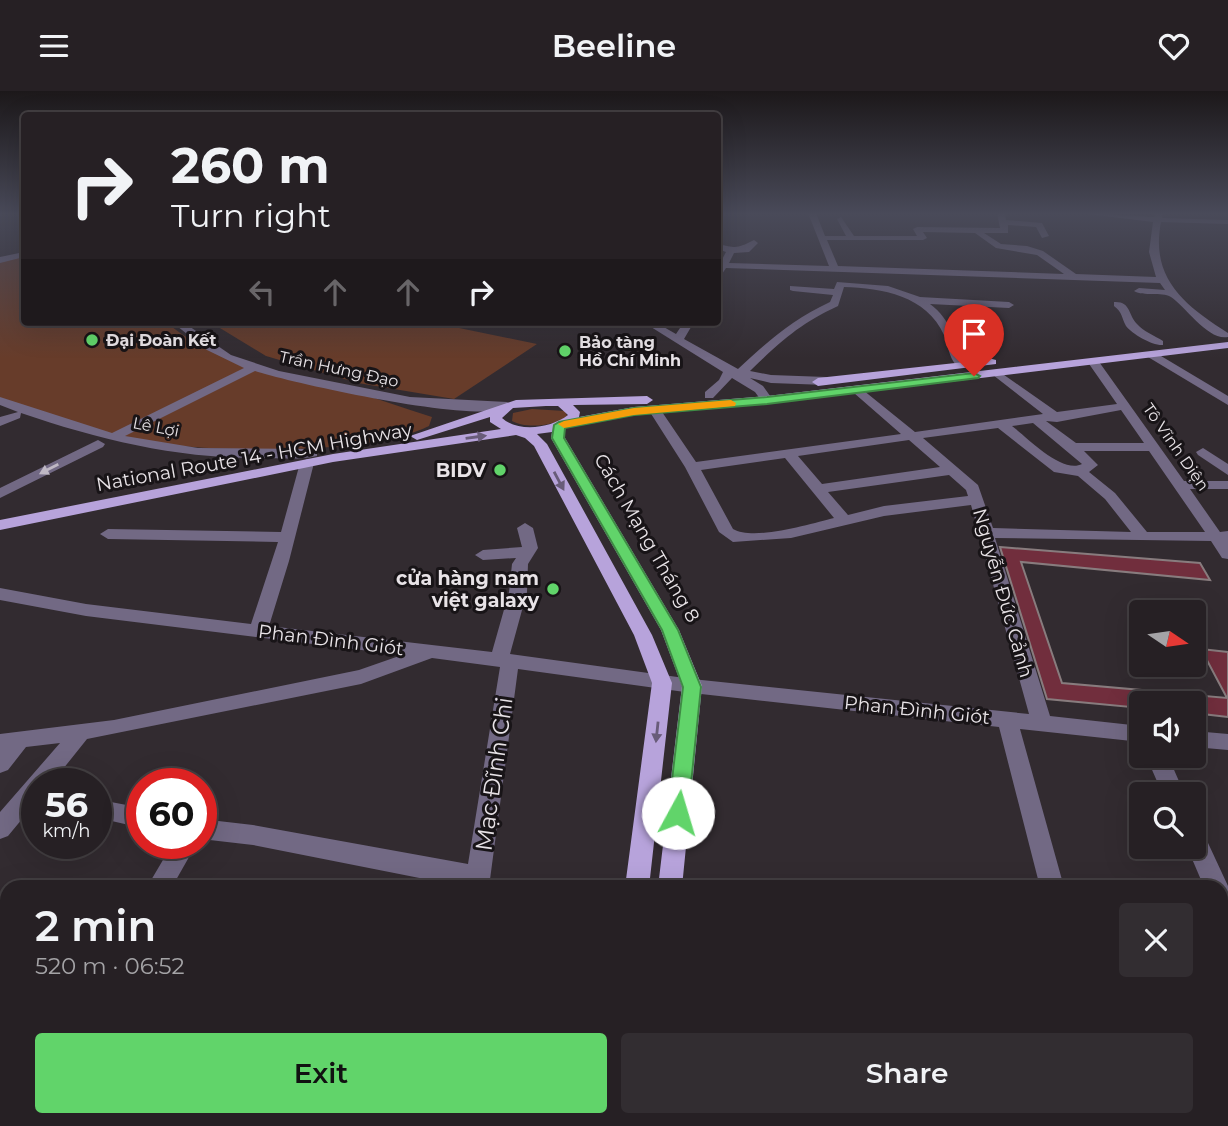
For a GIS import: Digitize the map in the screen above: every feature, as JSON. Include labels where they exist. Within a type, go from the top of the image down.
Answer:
[{"type":"main road","points":[[553,402],[709,395],[1159,343],[1226,338]]},
{"type":"main road","points":[[559,425],[654,409],[767,400],[1152,355],[1226,338]]},
{"type":"main road","points":[[1079,352],[1093,361]]},
{"type":"main road","points":[[553,402],[567,405],[574,412],[571,420],[559,425]]},
{"type":"main road","name":"National Route 14 - HCM Highway","points":[[0,526],[287,467],[310,458],[423,434],[506,406],[553,402]]},
{"type":"main road","points":[[506,406],[495,419],[502,427],[530,435],[540,443],[643,635],[662,683],[638,880]]},
{"type":"main road","name":"National Route 14 - HCM Highway","points":[[0,513],[251,465],[559,425]]},
{"type":"main road","name":"Cách Mạng Tháng 8","points":[[559,425],[558,438],[670,630],[692,687],[671,880]]},
{"type":"main road","points":[[251,465],[287,467]]},
{"type":"street","points":[[721,269],[725,261]]},
{"type":"street","points":[[832,261],[834,268]]},
{"type":"street","points":[[1051,261],[1073,276]]},
{"type":"street","points":[[1154,261],[1163,280],[1192,315],[1226,338]]},
{"type":"street","points":[[723,265],[1163,280]]},
{"type":"street","points":[[709,395],[780,335],[804,318],[835,304],[840,284],[897,290],[919,300],[1009,305]]},
{"type":"street","points":[[793,288],[836,292]]},
{"type":"street","points":[[1139,291],[1174,293]]},
{"type":"street","points":[[919,300],[948,333],[961,365]]},
{"type":"street","points":[[1117,305],[1127,311],[1131,325],[1159,343]]},
{"type":"street","name":"Trần Hưng Đạo","points":[[182,326],[218,352],[254,367],[348,390],[391,397],[472,407],[506,406]]},
{"type":"street","points":[[655,326],[759,389],[767,400]]},
{"type":"street","points":[[678,340],[687,326]]},
{"type":"street","points":[[1152,355],[1228,401]]},
{"type":"street","name":"Tô Vĩnh Diện","points":[[1093,361],[1182,485],[1224,537],[1228,554]]},
{"type":"street","points":[[113,437],[254,367]]},
{"type":"street","points":[[997,373],[1057,418]]},
{"type":"street","points":[[736,374],[771,379],[826,381]]},
{"type":"street","points":[[736,374],[786,386]]},
{"type":"street","name":"Nguyễn Đức Cảnh","points":[[858,390],[973,488],[1041,721]]},
{"type":"street","name":"Lê Lợi","points":[[0,401],[113,437],[191,451],[310,458]]},
{"type":"street","points":[[692,467],[1037,421],[1126,406]]},
{"type":"street","points":[[0,409],[99,444],[150,454],[251,465]]},
{"type":"street","points":[[654,409],[692,467],[727,532],[739,539],[791,533],[884,511],[976,500]]},
{"type":"street","points":[[0,422],[16,415]]},
{"type":"street","points":[[1037,421],[1074,448],[1091,465],[1077,472]]},
{"type":"street","points":[[1003,425],[1059,469],[1077,472],[1110,496],[1142,537]]},
{"type":"street","points":[[0,494],[99,444]]},
{"type":"street","points":[[1074,448],[1155,447]]},
{"type":"street","points":[[1203,452],[1228,471]]},
{"type":"street","points":[[789,454],[844,520]]},
{"type":"street","points":[[258,631],[310,458]]},
{"type":"street","points":[[819,489],[952,470]]},
{"type":"street","points":[[1182,485],[1228,485]]},
{"type":"street","points":[[483,555],[528,552],[530,545],[525,528]]},
{"type":"street","points":[[986,533],[1224,537]]},
{"type":"street","points":[[108,534],[287,537]]},
{"type":"street","name":"Mạc Đĩnh Chi","points":[[478,880],[505,661],[518,592],[520,564],[528,552]]},
{"type":"street","name":"Phan Đình Giót","points":[[0,594],[86,610],[505,661],[692,687],[1007,720],[1041,721],[1129,732]]},
{"type":"street","points":[[0,764],[11,740],[114,728],[360,677],[432,652]]},
{"type":"street","points":[[1007,720],[1050,880]]},
{"type":"street","points":[[0,829],[82,731]]},
{"type":"street","points":[[1206,740],[1228,742]]},
{"type":"street","points":[[217,831],[253,835],[468,880]]},
{"type":"street","points":[[163,880],[176,859]]},
{"type":"street","points":[[1204,859],[1213,880]]},
{"type":"shaded area","points":[[0,261],[21,261],[21,326],[171,326],[184,336],[227,357],[356,392],[432,417],[429,426],[400,436],[363,443],[320,448],[226,449],[143,442],[112,436],[0,401]]},
{"type":"shaded area","points":[[217,326],[449,326],[537,344],[454,399],[358,383],[266,356]]},
{"type":"shaded area","points":[[532,409],[565,411],[567,416],[540,425],[525,425],[512,421],[513,413]]},
{"type":"building","points":[[1000,547],[1200,563],[1210,580],[1021,562],[1062,683],[1153,691],[1129,691],[1129,707],[1047,699]]},
{"type":"building","points":[[1206,650],[1228,652],[1228,717],[1206,714],[1206,696],[1227,698],[1206,658]]},
{"type":"slow traffic","points":[[564,424],[634,411],[731,403]]},
{"type":"place","name":"Đại Đoàn Kết","points":[[92,340]]},
{"type":"place","name":"Bảo tàng Hồ Chí Minh","points":[[565,351]]},
{"type":"place","name":"BIDV","points":[[500,470]]},
{"type":"place","name":"cửa hàng nam việt galaxy","points":[[553,589]]},
{"type":"route","points":[[678,813],[692,687],[670,630],[558,438],[559,425],[634,411],[767,400],[974,376]]}]
